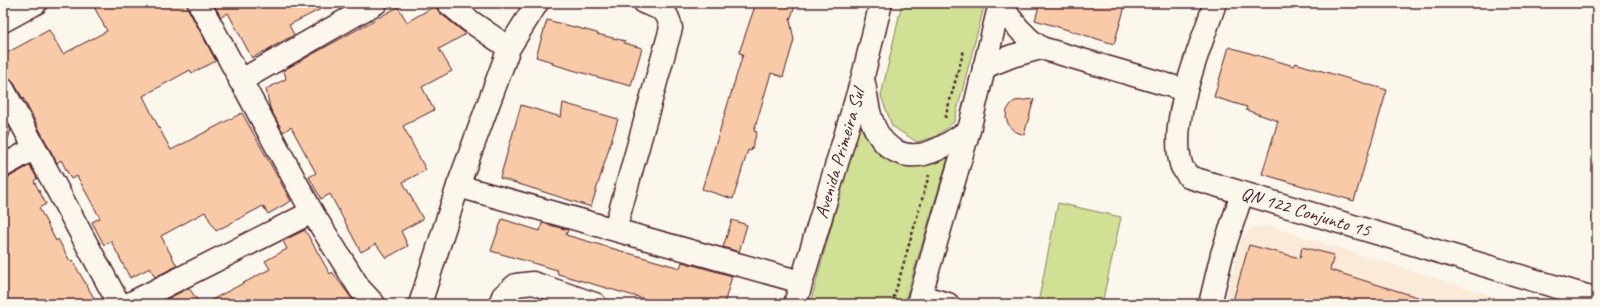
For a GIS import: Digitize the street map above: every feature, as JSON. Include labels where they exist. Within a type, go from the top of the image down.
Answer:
[{"type":"street","points":[[3,21],[36,3]]},
{"type":"street","points":[[199,3],[312,212],[360,289],[374,304]]},
{"type":"street","points":[[240,81],[376,3]]},
{"type":"street","points":[[448,3],[470,22],[509,48]]},
{"type":"street","points":[[420,304],[458,186],[509,48],[537,3]]},
{"type":"street","points":[[615,230],[671,28],[663,9],[645,3]]},
{"type":"street","name":"Avenida Primeira Sul","points":[[795,304],[863,76],[881,3]]},
{"type":"street","points":[[1000,3],[1015,26],[1028,39],[1041,48],[1185,90]]},
{"type":"street","points":[[948,304],[919,300],[969,130],[1000,3]]},
{"type":"street","name":"QN 122 Conjunto 15","points":[[1215,3],[1185,90],[1177,142],[1181,166],[1189,177],[1597,299]]},
{"type":"street","points":[[984,67],[1012,56],[1041,48]]},
{"type":"street","points":[[863,76],[870,115],[878,136],[886,146],[896,152],[907,155],[937,150],[969,130]]},
{"type":"street","points":[[3,89],[119,304]]},
{"type":"street","points":[[3,166],[35,148]]},
{"type":"street","points":[[458,186],[801,282]]},
{"type":"street","points":[[1210,304],[1222,254],[1242,194]]},
{"type":"street","points":[[129,304],[312,212]]},
{"type":"street","points":[[500,304],[502,296],[516,285],[533,283],[595,304]]},
{"type":"shaded area","points":[[1269,226],[1518,304],[1223,304],[1242,238],[1251,228]]},
{"type":"green space","points":[[902,3],[985,3],[954,122],[935,137],[917,142],[892,126],[881,96]]},
{"type":"green space","points":[[859,125],[869,141],[882,153],[917,165],[936,162],[948,158],[904,304],[810,304]]},
{"type":"green space","points":[[1058,203],[1121,217],[1102,304],[1038,303]]},
{"type":"building","points":[[92,3],[187,3],[188,9],[216,61],[192,73],[190,70],[143,96],[157,124],[171,150],[242,113],[291,201],[268,214],[263,206],[216,231],[205,212],[161,236],[177,266],[155,277],[150,268],[130,278],[111,241],[104,245],[92,222],[100,218],[77,176],[71,179],[61,160],[57,163],[14,83],[10,79],[3,77],[3,55],[49,30],[63,54],[107,31]]},
{"type":"building","points":[[213,3],[333,3],[289,25],[294,35],[252,58],[228,13],[221,17]]},
{"type":"building","points":[[756,3],[796,3],[790,20],[794,40],[783,77],[771,73],[754,131],[757,132],[751,151],[748,150],[733,199],[702,189],[743,54],[739,53]]},
{"type":"building","points":[[1040,3],[1126,3],[1114,44],[1035,20]]},
{"type":"building","points":[[435,6],[440,13],[466,34],[439,49],[452,71],[422,87],[434,110],[403,126],[426,170],[403,182],[423,219],[401,231],[408,246],[386,258],[376,244],[361,252],[330,194],[321,199],[309,177],[316,173],[291,127],[283,132],[270,108],[266,89],[286,79],[284,70],[398,7],[407,22]]},
{"type":"building","points":[[547,20],[625,41],[624,43],[642,48],[631,86],[552,64],[553,62],[536,57]]},
{"type":"building","points":[[1229,47],[1294,66],[1295,63],[1387,90],[1354,201],[1262,174],[1278,121],[1246,110],[1247,107],[1214,97]]},
{"type":"building","points":[[1034,99],[1024,135],[1014,131],[1009,126],[1006,118],[1007,110],[1015,101]]},
{"type":"building","points":[[563,103],[618,119],[591,207],[500,178],[521,105],[561,117]]},
{"type":"building","points":[[3,115],[11,130],[5,147],[3,147]]},
{"type":"building","points":[[29,166],[37,178],[34,181],[46,204],[39,208],[56,241],[58,239],[70,261],[72,260],[94,298],[82,304],[3,304],[3,178],[9,177]]},
{"type":"building","points":[[502,219],[540,231],[542,223],[568,230],[566,235],[680,268],[682,262],[732,276],[724,304],[662,304],[558,274],[557,270],[491,251]]},
{"type":"building","points":[[732,220],[747,225],[739,252],[723,247]]},
{"type":"building","points":[[305,230],[330,274],[332,272],[356,304],[204,304],[270,269],[265,261],[287,249],[283,241]]},
{"type":"building","points":[[1249,245],[1300,258],[1302,247],[1334,255],[1330,270],[1427,300],[1427,304],[1232,304]]},
{"type":"building","points":[[189,288],[200,304],[169,304],[167,299]]}]
